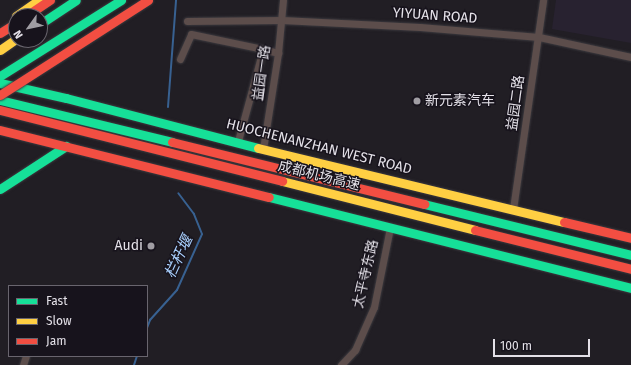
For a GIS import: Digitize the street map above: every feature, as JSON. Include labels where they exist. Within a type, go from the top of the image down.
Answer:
[{"type":"main road","points":[[28,8],[39,0]]},
{"type":"main road","points":[[38,8],[50,0]]},
{"type":"main road","points":[[48,19],[76,0]]},
{"type":"main road","points":[[0,76],[121,0]]},
{"type":"main road","points":[[0,95],[148,0]]},
{"type":"main road","name":"HUOCHENANZHAN WEST ROAD","points":[[0,83],[238,141],[263,149],[631,238]]},
{"type":"main road","name":"成都机场高速","points":[[0,100],[631,255]]},
{"type":"main road","name":"成都机场高速","points":[[0,110],[631,269]]},
{"type":"main road","points":[[0,130],[631,288]]},
{"type":"main road","points":[[0,190],[66,146]]},
{"type":"street","name":"益园一路","points":[[263,149],[278,53],[283,0]]},
{"type":"street","name":"益园二路","points":[[513,210],[539,37],[543,0]]},
{"type":"street","name":"YIYUAN ROAD","points":[[187,21],[282,20],[420,27],[539,37],[631,57]]},
{"type":"street","points":[[180,59],[191,34],[278,53]]},
{"type":"street","points":[[238,141],[263,49]]},
{"type":"street","name":"太平寺东路","points":[[341,365],[355,350],[374,307],[390,228]]},
{"type":"shaded area","points":[[556,0],[631,0],[631,43],[552,29]]},
{"type":"waterway","name":"栏杆堰","points":[[168,107],[176,0]]},
{"type":"waterway","name":"栏杆堰","points":[[148,325],[150,320],[177,290],[202,234],[194,214],[178,193]]},
{"type":"waterway","name":"栏杆堰","points":[[134,365],[137,357]]},
{"type":"traffic: fast","points":[[48,19],[76,0]]},
{"type":"traffic: fast","points":[[0,76],[121,0]]},
{"type":"traffic: fast","points":[[0,83],[66,98],[258,148]]},
{"type":"traffic: fast","points":[[0,100],[172,142]]},
{"type":"traffic: fast","points":[[0,189],[66,146]]},
{"type":"traffic: fast","points":[[269,197],[631,288]]},
{"type":"traffic: fast","points":[[424,204],[631,255]]},
{"type":"traffic: slow","points":[[28,8],[39,0]]},
{"type":"traffic: slow","points":[[0,50],[8,44]]},
{"type":"traffic: slow","points":[[258,148],[564,222]]},
{"type":"traffic: slow","points":[[282,181],[475,230]]},
{"type":"traffic: jam","points":[[38,8],[50,0]]},
{"type":"traffic: jam","points":[[0,95],[148,0]]},
{"type":"traffic: jam","points":[[0,33],[8,28]]},
{"type":"traffic: jam","points":[[0,110],[282,181]]},
{"type":"traffic: jam","points":[[0,130],[269,197]]},
{"type":"traffic: jam","points":[[172,142],[424,204]]},
{"type":"traffic: jam","points":[[564,222],[631,238]]},
{"type":"traffic: jam","points":[[475,230],[631,269]]},
{"type":"place","name":"新元素汽车","points":[[417,101]]},
{"type":"place","name":"Audi","points":[[151,246]]}]
